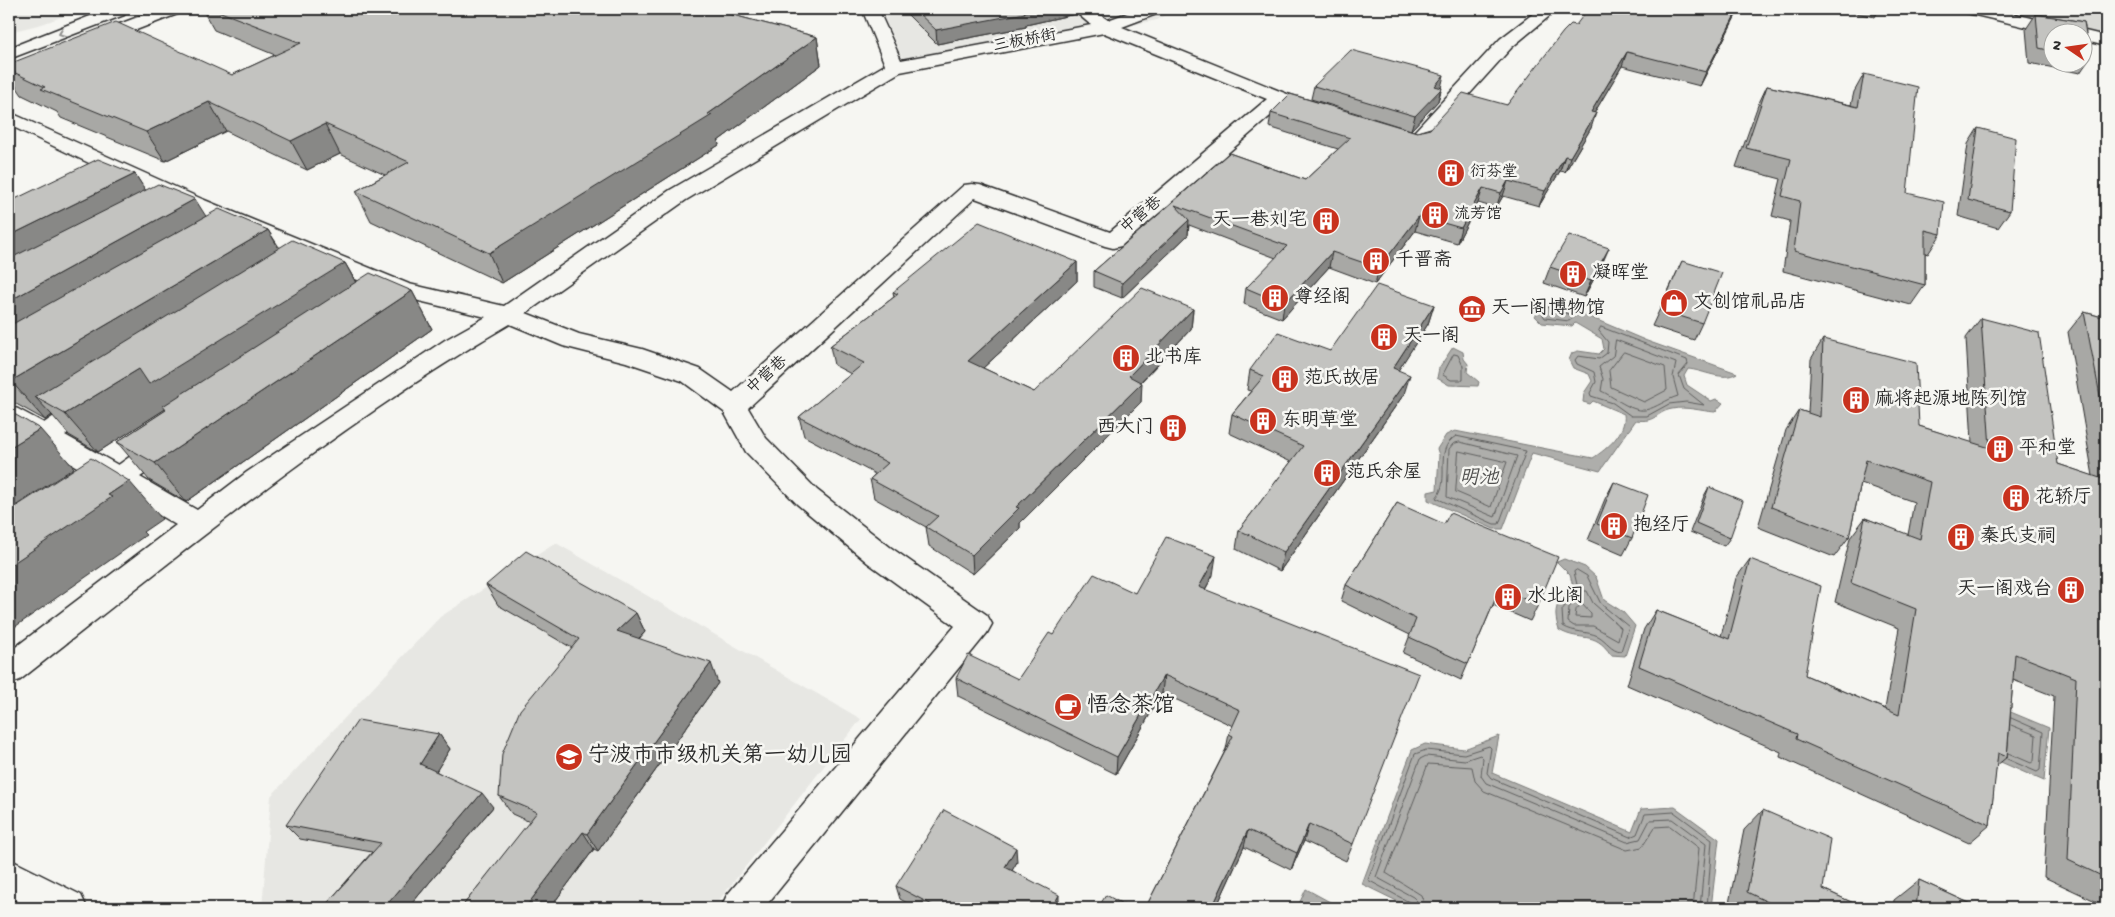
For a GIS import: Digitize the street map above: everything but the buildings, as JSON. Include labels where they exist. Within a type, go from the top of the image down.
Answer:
[{"type":"street","points":[[9,54],[124,9]]},
{"type":"street","points":[[82,45],[174,9]]},
{"type":"street","points":[[870,9],[895,67]]},
{"type":"street","points":[[1080,9],[1106,27],[1280,98],[1337,116]]},
{"type":"street","name":"三板桥街","points":[[9,670],[257,479],[454,346],[508,315],[678,195],[794,124],[895,67],[1106,27],[1153,9]]},
{"type":"street","points":[[1375,127],[1413,139],[1418,138],[1506,43],[1549,9]]},
{"type":"street","points":[[1973,9],[2042,25]]},
{"type":"street","points":[[2092,38],[2106,41]]},
{"type":"street","name":"中营巷","points":[[734,406],[972,190],[1113,241],[1280,98]]},
{"type":"street","points":[[9,118],[194,204],[402,290],[508,315],[572,340],[633,355],[690,375],[734,406],[756,445],[807,497],[879,556],[976,624],[740,908]]},
{"type":"street","points":[[167,218],[194,204]]},
{"type":"street","points":[[227,244],[253,229]]},
{"type":"street","points":[[300,274],[325,258]]},
{"type":"street","points":[[378,306],[402,290]]},
{"type":"street","points":[[44,435],[110,394]]},
{"type":"street","points":[[9,415],[198,524]]},
{"type":"street","points":[[118,478],[183,435]]},
{"type":"street","points":[[9,877],[68,908]]},
{"type":"shaded area","points":[[9,9],[83,9],[42,24],[9,31]]},
{"type":"shaded area","points":[[880,9],[1175,9],[1157,20],[908,70]]},
{"type":"shaded area","points":[[1992,9],[2106,9],[2106,37],[2092,33],[2092,22],[2046,22]]},
{"type":"shaded area","name":"宁波市市级机关第一幼儿园","points":[[556,543],[861,719],[713,908],[262,908],[271,796],[440,617]]},
{"type":"water","name":"明池","points":[[1539,301],[1559,304],[1647,341],[1737,373],[1719,376],[1688,369],[1684,376],[1687,385],[1711,401],[1716,399],[1723,403],[1715,412],[1677,408],[1666,410],[1652,419],[1636,420],[1600,471],[1532,453],[1503,529],[1494,529],[1428,500],[1428,492],[1437,490],[1439,455],[1437,449],[1446,435],[1455,431],[1593,458],[1615,439],[1624,421],[1624,414],[1593,401],[1590,404],[1583,402],[1584,393],[1592,381],[1589,374],[1573,368],[1569,360],[1572,353],[1578,351],[1599,354],[1604,349],[1602,339],[1575,323],[1572,326],[1542,323],[1535,316],[1539,310],[1537,303]]},
{"type":"water","points":[[1453,347],[1463,352],[1464,359],[1468,364],[1467,372],[1479,382],[1478,386],[1449,385],[1437,378],[1439,368]]},
{"type":"water","points":[[1564,559],[1585,567],[1596,577],[1604,600],[1623,612],[1635,626],[1625,656],[1611,655],[1605,647],[1593,639],[1574,636],[1559,630],[1556,616],[1557,606],[1573,586],[1570,575],[1557,562]]},
{"type":"water","points":[[2001,708],[2049,728],[2044,781],[1994,759]]},
{"type":"water","points":[[1499,736],[1492,773],[1632,832],[1641,809],[1675,807],[1719,839],[1711,908],[1411,908],[1362,884],[1412,750],[1425,744],[1464,749]]},
{"type":"water","points":[[1306,889],[1341,908],[1297,908]]},
{"type":"place","name":"衍芬堂","points":[[1451,173]]},
{"type":"place","name":"流芳馆","points":[[1435,215]]},
{"type":"place","name":"天一巷刘宅","points":[[1326,221]]},
{"type":"place","name":"千晋斋","points":[[1376,261]]},
{"type":"place","name":"凝晖堂","points":[[1573,274]]},
{"type":"place","name":"尊经阁","points":[[1275,298]]},
{"type":"place","name":"文创馆礼品店","points":[[1674,303]]},
{"type":"place","name":"天一阁博物馆","points":[[1472,309]]},
{"type":"place","name":"天一阁","points":[[1384,337]]},
{"type":"place","name":"北书库","points":[[1126,358]]},
{"type":"place","name":"范氏故居","points":[[1285,379]]},
{"type":"place","name":"麻将起源地陈列馆","points":[[1856,400]]},
{"type":"place","name":"东明草堂","points":[[1263,421]]},
{"type":"place","name":"西大门","points":[[1173,428]]},
{"type":"place","name":"平和堂","points":[[2000,449]]},
{"type":"place","name":"范氏余屋","points":[[1327,473]]},
{"type":"place","name":"花轿厅","points":[[2016,498]]},
{"type":"place","name":"抱经厅","points":[[1614,526]]},
{"type":"place","name":"秦氏支祠","points":[[1961,537]]},
{"type":"place","name":"天一阁戏台","points":[[2071,590]]},
{"type":"place","name":"水北阁","points":[[1508,597]]},
{"type":"place","name":"悟念茶馆","points":[[1068,707]]},
{"type":"place","name":"宁波市市级机关第一幼儿园","points":[[569,757]]}]
